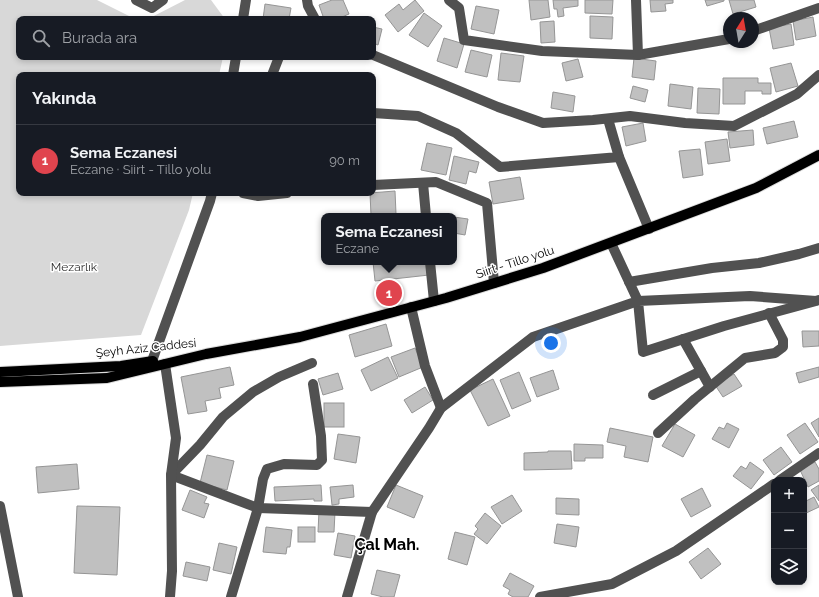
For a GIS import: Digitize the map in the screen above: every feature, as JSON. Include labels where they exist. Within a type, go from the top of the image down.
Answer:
[{"type":"main road","name":"Siirt - Tillo yolu","points":[[206,354],[300,337],[434,301],[543,268],[756,188],[819,155]]},
{"type":"main road","name":"Şeyh Aziz Caddesi","points":[[0,372],[120,366],[206,354]]},
{"type":"main road","name":"Şeyh Aziz Caddesi","points":[[0,382],[107,378],[206,354]]},
{"type":"street","points":[[136,0],[152,8],[163,0]]},
{"type":"street","points":[[243,16],[246,0]]},
{"type":"street","points":[[307,0],[308,6],[313,16]]},
{"type":"street","points":[[449,0],[459,8],[464,40],[542,50],[638,56],[723,40]]},
{"type":"street","points":[[636,0],[638,56]]},
{"type":"street","points":[[759,28],[819,8]]},
{"type":"street","points":[[376,56],[498,107],[543,123],[608,119],[630,116],[685,123],[734,126],[797,94],[819,75]]},
{"type":"street","points":[[234,72],[236,60]]},
{"type":"street","points":[[273,72],[278,60]]},
{"type":"street","points":[[376,113],[418,116],[456,133],[500,167],[619,157]]},
{"type":"street","points":[[608,119],[619,157],[649,228]]},
{"type":"street","points":[[376,185],[436,182],[487,203],[494,283]]},
{"type":"street","points":[[423,183],[426,213]]},
{"type":"street","points":[[152,362],[211,196]]},
{"type":"street","points":[[611,243],[638,301],[643,352],[724,326],[817,300]]},
{"type":"street","points":[[629,282],[712,268],[758,263],[819,248]]},
{"type":"street","points":[[430,265],[434,301]]},
{"type":"street","points":[[347,597],[372,512],[441,408],[533,337],[638,301],[750,296],[817,300]]},
{"type":"street","points":[[411,307],[425,366],[441,408]]},
{"type":"street","points":[[658,433],[695,399],[745,358],[775,353],[783,347],[783,340],[769,314]]},
{"type":"street","points":[[683,339],[710,387]]},
{"type":"street","points":[[171,475],[200,445],[223,417],[253,392],[279,377],[312,363]]},
{"type":"street","points":[[165,364],[176,438],[171,475],[172,571],[170,597]]},
{"type":"street","points":[[653,395],[701,371]]},
{"type":"street","points":[[230,597],[258,508],[263,480],[267,469],[284,464],[317,465],[322,460],[321,436],[313,384]]},
{"type":"street","points":[[784,477],[819,453]]},
{"type":"street","points":[[171,475],[258,508],[372,512]]},
{"type":"street","points":[[540,597],[612,584],[676,551],[771,486]]},
{"type":"street","points":[[0,506],[18,597]]},
{"type":"green space","name":"Mezarlık","points":[[0,0],[97,0],[129,16],[16,16],[16,60],[222,60],[220,72],[16,72],[16,196],[192,196],[189,210],[141,335],[0,346]]},
{"type":"green space","points":[[185,0],[211,0],[223,16],[154,16]]},
{"type":"building","points":[[332,0],[343,0],[349,14],[344,16],[323,16],[319,5]]},
{"type":"building","points":[[415,0],[424,11],[398,32],[385,15],[399,4],[403,10]]},
{"type":"building","points":[[529,0],[548,0],[550,17],[531,20]]},
{"type":"building","points":[[553,0],[578,0],[578,6],[563,8],[564,16],[558,17],[557,9],[554,9]]},
{"type":"building","points":[[585,0],[613,0],[612,14],[585,13]]},
{"type":"building","points":[[650,0],[673,0],[673,3],[665,4],[666,11],[651,12]]},
{"type":"building","points":[[705,0],[724,0],[724,1],[707,6]]},
{"type":"building","points":[[729,0],[754,0],[756,7],[740,12],[732,12]]},
{"type":"building","points":[[265,4],[291,8],[290,16],[263,16]]},
{"type":"building","points":[[476,6],[499,10],[494,34],[471,29]]},
{"type":"building","points":[[424,13],[442,26],[428,47],[409,35]]},
{"type":"building","points":[[590,16],[613,17],[612,39],[590,38]]},
{"type":"building","points":[[813,17],[816,36],[796,40],[793,21]]},
{"type":"building","points":[[554,21],[555,42],[541,43],[540,22]]},
{"type":"building","points":[[791,24],[794,45],[773,49],[769,28]]},
{"type":"building","points":[[376,28],[382,29],[378,45],[376,44]]},
{"type":"building","points":[[444,38],[464,44],[457,68],[437,61]]},
{"type":"building","points":[[471,50],[492,55],[487,77],[465,72]]},
{"type":"building","points":[[501,53],[524,56],[520,82],[498,80]]},
{"type":"building","points":[[634,58],[656,61],[654,80],[632,77]]},
{"type":"building","points":[[578,59],[583,77],[566,81],[562,63]]},
{"type":"building","points":[[791,63],[798,86],[776,92],[770,68]]},
{"type":"building","points":[[723,78],[758,78],[758,83],[771,83],[771,94],[762,94],[762,91],[745,91],[745,104],[723,104]]},
{"type":"building","points":[[670,84],[693,87],[691,109],[668,106]]},
{"type":"building","points":[[633,86],[648,90],[645,102],[630,98]]},
{"type":"building","points":[[698,88],[720,89],[719,114],[697,113]]},
{"type":"building","points":[[553,92],[575,96],[573,112],[551,108]]},
{"type":"building","points":[[794,121],[798,137],[767,144],[763,128]]},
{"type":"building","points":[[643,123],[646,141],[626,146],[622,127]]},
{"type":"building","points":[[753,130],[754,145],[730,148],[728,132]]},
{"type":"building","points":[[727,139],[730,161],[708,164],[705,142]]},
{"type":"building","points":[[427,143],[452,148],[446,175],[421,170]]},
{"type":"building","points":[[700,149],[703,175],[683,178],[679,151]]},
{"type":"building","points":[[454,156],[479,162],[476,173],[469,171],[466,184],[449,180]]},
{"type":"building","points":[[520,177],[524,199],[493,204],[489,182]]},
{"type":"building","points":[[395,191],[396,213],[371,213],[370,196],[376,196],[376,193]]},
{"type":"building","points":[[457,217],[468,219],[465,235],[457,234]]},
{"type":"building","points":[[373,265],[428,265],[429,275],[375,281]]},
{"type":"building","points":[[386,324],[392,346],[355,357],[349,335]]},
{"type":"building","points":[[802,331],[819,331],[819,346],[803,347]]},
{"type":"building","points":[[415,348],[423,367],[399,377],[391,357]]},
{"type":"building","points":[[388,357],[398,378],[371,391],[361,370]]},
{"type":"building","points":[[230,367],[234,385],[219,388],[221,398],[205,401],[207,411],[188,414],[181,377]]},
{"type":"building","points":[[819,367],[819,377],[799,383],[796,373]]},
{"type":"building","points":[[553,370],[559,389],[537,397],[530,378]]},
{"type":"building","points":[[519,372],[531,401],[512,409],[500,380]]},
{"type":"building","points":[[338,373],[343,389],[323,395],[318,379]]},
{"type":"building","points":[[734,374],[742,386],[723,397],[715,385]]},
{"type":"building","points":[[493,379],[510,416],[488,426],[470,390]]},
{"type":"building","points":[[425,387],[433,400],[412,413],[404,400]]},
{"type":"building","points":[[324,403],[344,403],[344,427],[324,427]]},
{"type":"building","points":[[819,418],[819,437],[811,423]]},
{"type":"building","points":[[727,423],[739,429],[729,448],[712,439],[719,427],[724,429]]},
{"type":"building","points":[[805,423],[818,442],[800,454],[787,435]]},
{"type":"building","points":[[675,424],[695,435],[683,457],[662,446]]},
{"type":"building","points":[[610,428],[653,437],[648,462],[624,457],[626,446],[607,442]]},
{"type":"building","points":[[338,434],[360,437],[356,463],[334,459]]},
{"type":"building","points":[[574,444],[603,445],[603,458],[585,458],[585,461],[574,461]]},
{"type":"building","points":[[781,447],[792,462],[774,475],[763,460]]},
{"type":"building","points":[[571,451],[572,469],[524,470],[524,453]]},
{"type":"building","points":[[207,455],[234,461],[227,490],[200,483]]},
{"type":"building","points":[[750,462],[764,472],[751,489],[733,476],[741,466],[746,469]]},
{"type":"building","points":[[815,462],[819,469],[819,481],[808,487],[807,477],[803,477],[800,470]]},
{"type":"building","points":[[77,464],[79,489],[38,493],[36,467]]},
{"type":"building","points":[[321,485],[322,501],[314,501],[314,499],[275,501],[274,487]]},
{"type":"building","points":[[353,485],[354,497],[339,499],[339,504],[332,505],[330,487]]},
{"type":"building","points":[[396,485],[423,496],[414,518],[387,507]]},
{"type":"building","points":[[819,485],[819,501],[811,490]]},
{"type":"building","points":[[702,488],[711,506],[691,517],[681,499]]},
{"type":"building","points":[[190,490],[207,497],[204,503],[209,504],[204,518],[182,510]]},
{"type":"building","points":[[512,495],[522,511],[502,524],[491,507]]},
{"type":"building","points":[[814,497],[819,507],[807,513],[807,500]]},
{"type":"building","points":[[556,498],[579,499],[579,515],[556,514]]},
{"type":"building","points":[[77,506],[120,507],[117,575],[74,573]]},
{"type":"building","points":[[319,511],[335,512],[334,532],[318,532]]},
{"type":"building","points":[[485,513],[501,526],[487,544],[474,534],[478,529],[475,526]]},
{"type":"building","points":[[557,524],[579,527],[576,547],[554,543]]},
{"type":"building","points":[[266,527],[292,530],[290,547],[287,547],[286,554],[263,552]]},
{"type":"building","points":[[298,527],[315,527],[315,542],[298,542]]},
{"type":"building","points":[[455,532],[475,537],[467,565],[448,559]]},
{"type":"building","points":[[338,533],[355,536],[351,558],[334,555]]},
{"type":"building","points":[[219,543],[237,547],[231,574],[213,570]]},
{"type":"building","points":[[708,548],[721,564],[701,579],[689,562]]},
{"type":"building","points":[[186,562],[210,567],[207,581],[183,576]]},
{"type":"building","points":[[377,570],[400,575],[394,597],[383,597],[371,594]]},
{"type":"building","points":[[510,573],[534,586],[528,597],[513,597],[508,594],[510,590],[503,586]]},
{"type":"place","name":"Sema Eczanesi","points":[[389,293]]},
{"type":"district","name":"Çal Mah.","points":[[387,544]]}]
